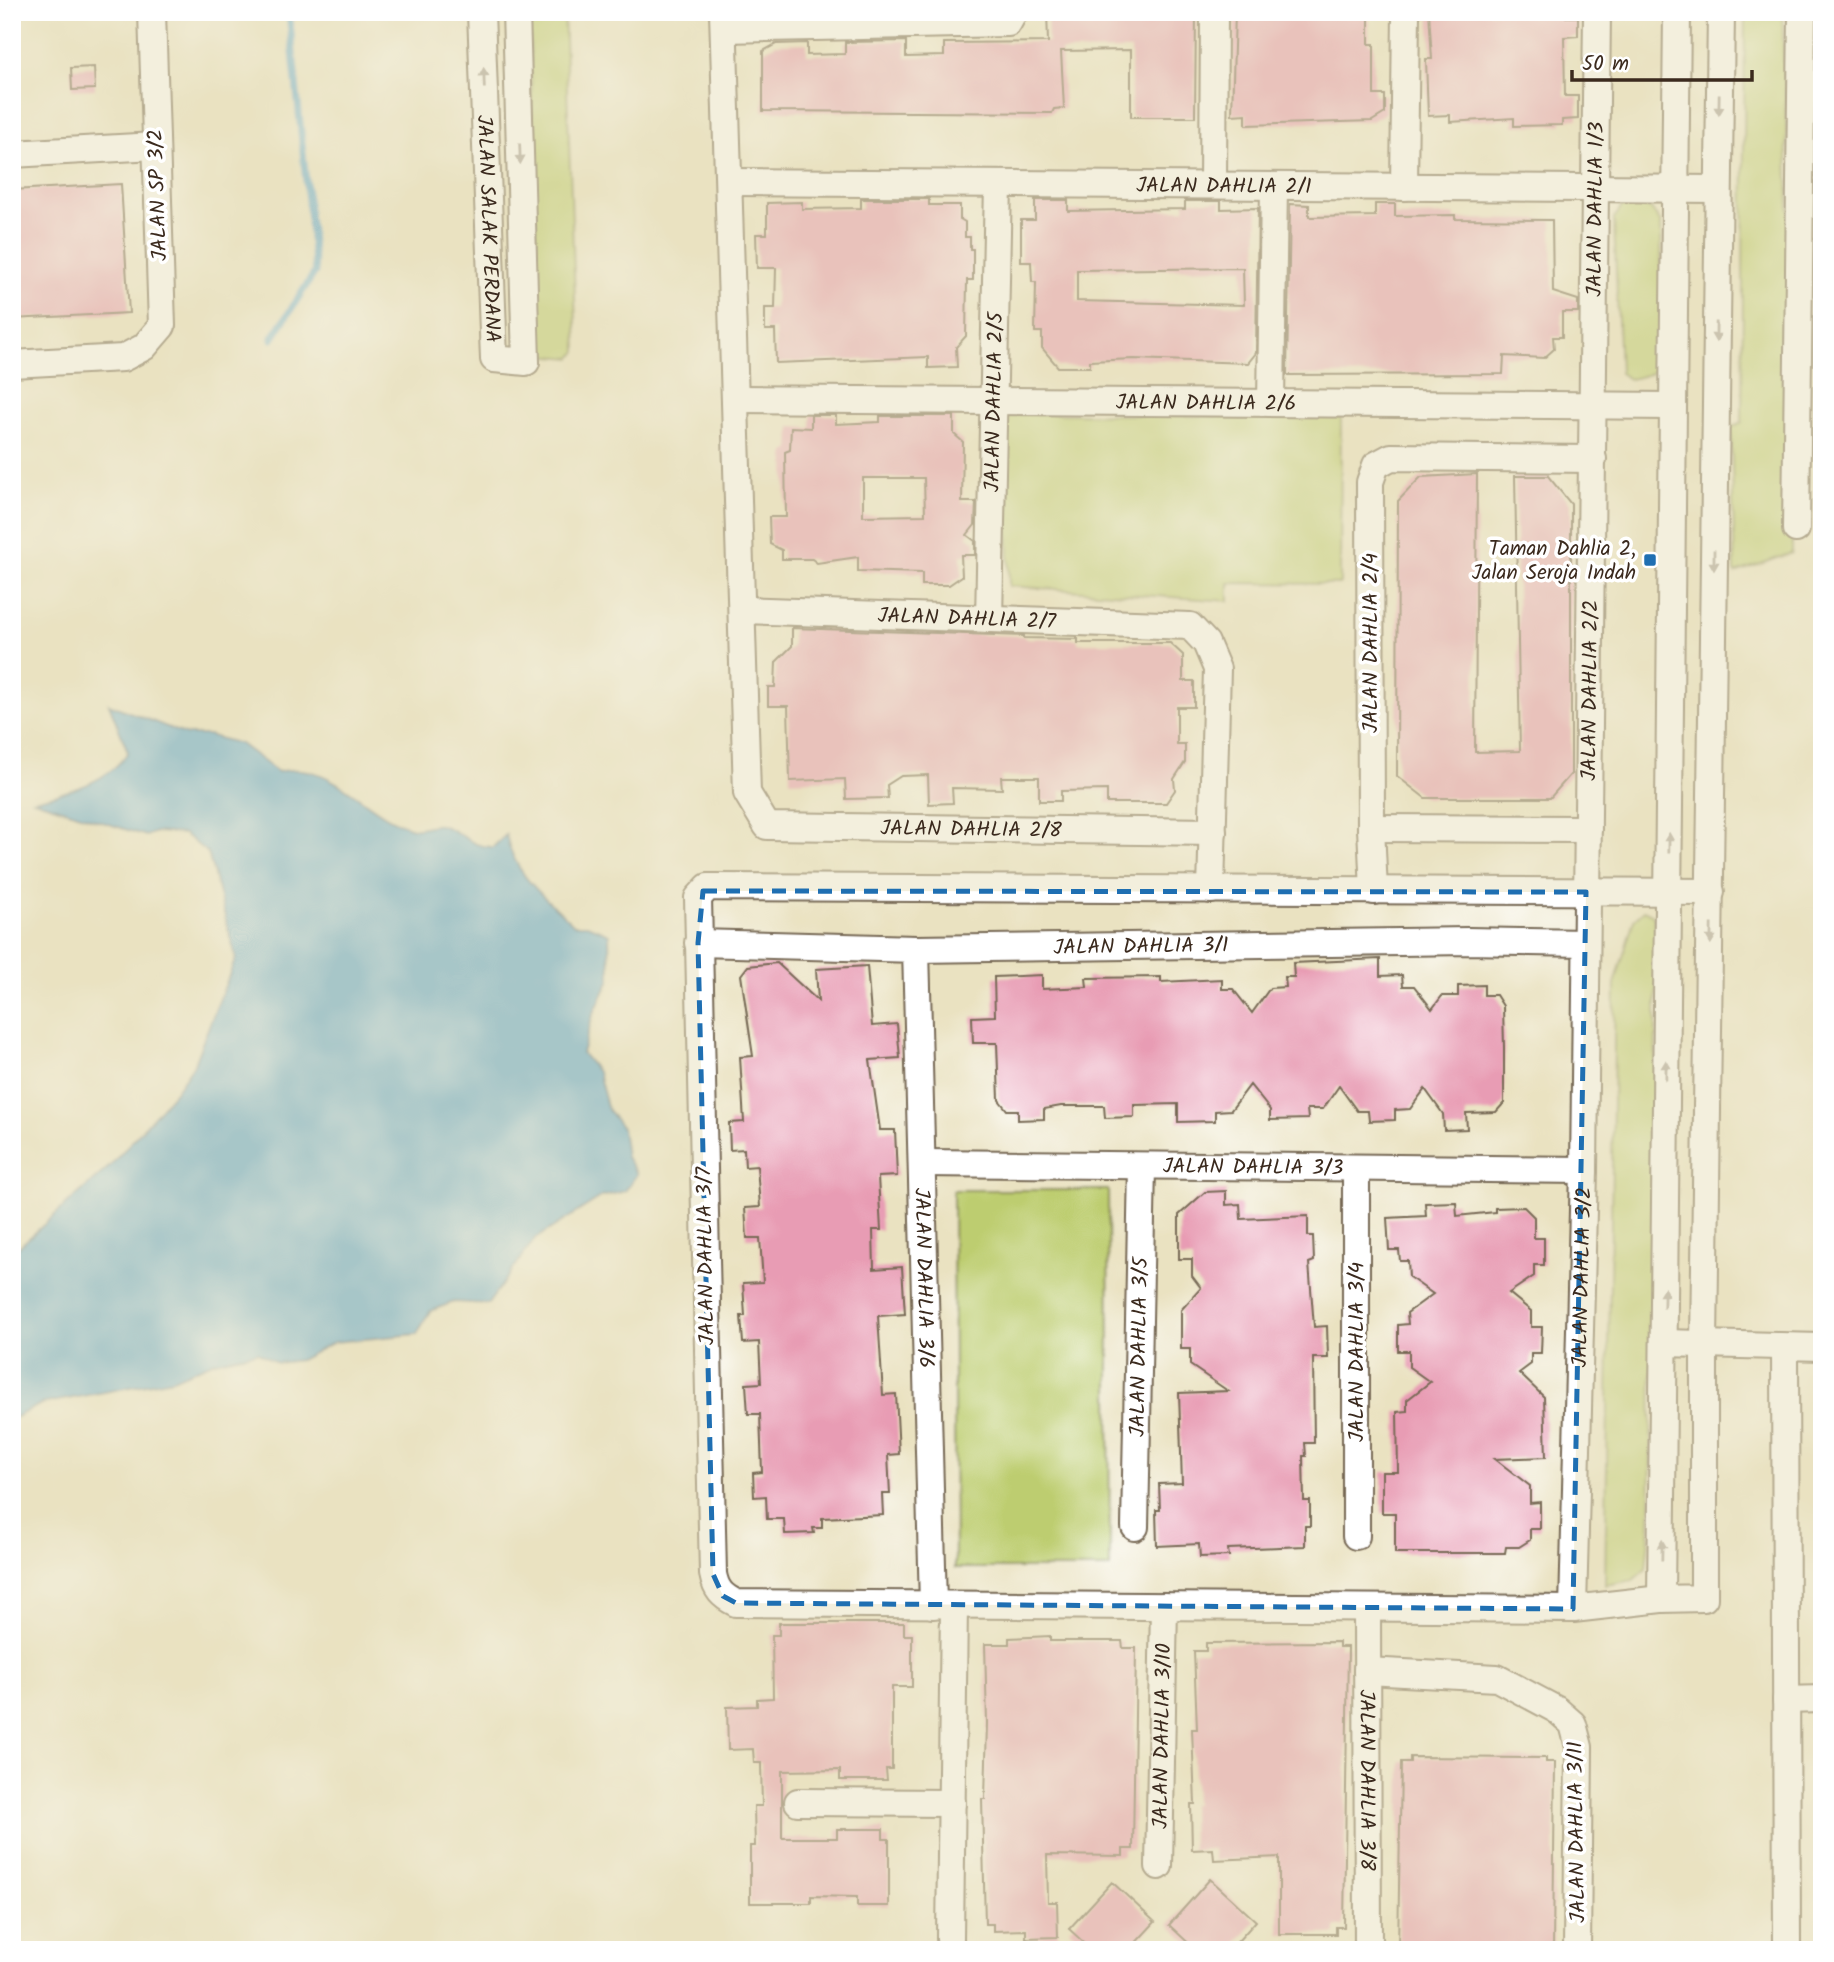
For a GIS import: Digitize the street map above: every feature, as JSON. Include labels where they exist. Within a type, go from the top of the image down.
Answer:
[{"type":"street","name":"JALAN SP 3/2","points":[[12,364],[123,358],[144,347],[162,326],[152,12]]},
{"type":"street","name":"JALAN SALAK PERDANA","points":[[481,12],[494,359],[526,362],[516,12]]},
{"type":"street","points":[[743,610],[723,21],[1008,23],[1014,12]]},
{"type":"street","points":[[1213,186],[1214,12]]},
{"type":"street","points":[[1404,187],[1406,12]]},
{"type":"street","name":"JALAN DAHLIA 1/3","points":[[1593,406],[1597,12]]},
{"type":"street","points":[[1661,1600],[1677,12]]},
{"type":"street","points":[[944,1605],[1573,1609],[1704,1598],[1704,1343],[1721,12]]},
{"type":"street","points":[[1796,529],[1810,315],[1811,140],[1802,12]]},
{"type":"street","points":[[12,154],[155,146]]},
{"type":"street","name":"JALAN DAHLIA 2/1","points":[[730,182],[1718,189]]},
{"type":"street","name":"JALAN DAHLIA 2/5","points":[[989,619],[998,184]]},
{"type":"street","points":[[1271,404],[1274,186]]},
{"type":"street","name":"JALAN DAHLIA 2/6","points":[[737,399],[1673,406]]},
{"type":"street","name":"JALAN DAHLIA 2/2","points":[[1586,892],[1593,406]]},
{"type":"street","name":"JALAN DAHLIA 2/4","points":[[1374,891],[1371,816],[1370,482],[1376,465],[1391,457],[1593,459]]},
{"type":"street","name":"JALAN DAHLIA 2/7","points":[[743,610],[1190,626],[1206,643],[1217,669],[1213,832]]},
{"type":"street","name":"JALAN DAHLIA 2/8","points":[[743,610],[747,793],[767,826],[1213,832]]},
{"type":"street","points":[[1371,816],[1588,829]]},
{"type":"street","points":[[1213,832],[1211,890],[1711,892]]},
{"type":"street","name":"JALAN DAHLIA 3/7","points":[[944,1605],[736,1603],[723,1596],[716,1587],[713,1574],[698,898],[708,887],[1211,890]]},
{"type":"street","name":"JALAN DAHLIA 3/2","points":[[1573,1609],[1584,1170],[1586,892]]},
{"type":"street","name":"JALAN DAHLIA 3/1","points":[[698,943],[916,949],[1468,941],[1585,943]]},
{"type":"street","name":"JALAN DAHLIA 3/6","points":[[916,949],[922,1163],[952,1803],[950,1939]]},
{"type":"street","name":"JALAN DAHLIA 3/3","points":[[922,1163],[1584,1170]]},
{"type":"street","name":"JALAN DAHLIA 3/5","points":[[1135,1527],[1142,1166]]},
{"type":"street","name":"JALAN DAHLIA 3/4","points":[[1356,1169],[1356,1536]]},
{"type":"street","points":[[1664,1343],[1822,1347]]},
{"type":"street","points":[[1785,1347],[1787,1950]]},
{"type":"street","name":"JALAN DAHLIA 3/10","points":[[1159,1866],[1164,1606]]},
{"type":"street","name":"JALAN DAHLIA 3/8","points":[[1367,1608],[1368,1950]]},
{"type":"street","name":"JALAN DAHLIA 3/11","points":[[1367,1671],[1497,1678],[1557,1710],[1573,1724],[1579,1747],[1577,1950]]},
{"type":"street","points":[[1786,1700],[1822,1699]]},
{"type":"street","points":[[798,1802],[952,1803]]},
{"type":"highlighted area","points":[[703,891],[1586,892],[1573,1609],[736,1603],[723,1596],[713,1574],[698,943]]},
{"type":"green space","points":[[529,12],[564,12],[577,351],[572,358],[540,355]]},
{"type":"green space","points":[[1745,12],[1782,12],[1792,293],[1792,553],[1735,573],[1731,427],[1742,422]]},
{"type":"green space","points":[[1630,201],[1651,209],[1661,223],[1662,358],[1657,368],[1650,373],[1629,379],[1620,373],[1614,219],[1625,202]]},
{"type":"green space","points":[[1007,413],[1341,418],[1340,584],[1229,583],[1229,601],[1009,586]]},
{"type":"green space","points":[[1644,910],[1653,915],[1657,935],[1650,1525],[1646,1569],[1633,1580],[1605,1585],[1615,984],[1634,919]]},
{"type":"green space","points":[[953,1190],[1108,1190],[1110,1568],[955,1568]]},
{"type":"water","points":[[109,704],[187,735],[208,735],[240,744],[278,772],[297,770],[315,773],[332,780],[396,822],[413,828],[440,825],[485,847],[493,847],[506,835],[516,863],[542,895],[574,925],[587,925],[609,934],[610,979],[593,1015],[582,1053],[598,1073],[608,1110],[622,1128],[626,1157],[637,1174],[625,1191],[601,1197],[535,1239],[488,1304],[454,1302],[430,1311],[417,1334],[334,1342],[300,1360],[277,1363],[258,1352],[215,1361],[173,1379],[41,1404],[12,1419],[12,1253],[111,1165],[175,1092],[193,1066],[236,958],[208,853],[184,834],[156,832],[146,836],[34,800],[98,779],[119,763],[128,752]]},
{"type":"building","points":[[1047,12],[1196,12],[1195,117],[1131,117],[1131,50],[1061,51],[1064,108],[1054,109],[1052,113],[763,111],[763,51],[776,44],[807,43],[807,55],[845,54],[845,42],[906,41],[906,57],[944,56],[944,43],[1048,42]]},
{"type":"building","points":[[1235,12],[1369,12],[1369,44],[1374,44],[1374,95],[1385,95],[1385,113],[1372,121],[1246,125],[1246,114],[1232,115]]},
{"type":"building","points":[[1429,12],[1566,12],[1566,17],[1578,17],[1578,36],[1564,37],[1565,96],[1578,96],[1578,119],[1562,120],[1562,125],[1514,126],[1514,118],[1450,122],[1450,115],[1428,116],[1426,59],[1432,59]]},
{"type":"building","points":[[94,67],[95,89],[72,90],[71,68]]},
{"type":"building","points":[[121,184],[129,313],[12,319],[12,190]]},
{"type":"building","points":[[861,199],[929,199],[929,205],[960,205],[960,219],[965,222],[965,237],[970,237],[970,249],[973,249],[973,280],[967,280],[966,336],[956,347],[957,367],[928,368],[928,357],[776,363],[775,330],[765,330],[765,308],[775,308],[776,268],[757,268],[756,234],[767,234],[767,203],[802,202],[802,209],[861,208]]},
{"type":"building","points":[[1035,200],[1068,200],[1068,211],[1185,209],[1185,201],[1221,201],[1221,209],[1258,208],[1256,353],[1248,363],[1133,359],[1090,361],[1090,367],[1058,367],[1042,348],[1042,332],[1035,332],[1036,282],[1032,282],[1031,262],[1021,262],[1021,220],[1035,220]],"holes":[[[1243,268],[1244,305],[1077,301],[1077,270]]]},
{"type":"building","points":[[1290,204],[1309,205],[1309,217],[1375,216],[1375,204],[1395,204],[1395,216],[1455,215],[1455,219],[1552,220],[1553,292],[1578,300],[1578,312],[1562,312],[1562,337],[1553,337],[1554,349],[1544,358],[1504,356],[1503,374],[1287,375]]},
{"type":"building","points":[[811,415],[836,415],[836,424],[880,422],[880,416],[954,416],[954,434],[963,442],[962,502],[976,502],[975,525],[967,535],[975,541],[975,555],[961,555],[962,576],[949,585],[922,585],[922,573],[858,571],[858,557],[817,563],[812,559],[782,559],[782,550],[770,544],[769,517],[786,517],[785,452],[790,450],[791,427],[811,428]],"holes":[[[863,478],[924,478],[925,515],[863,516]]]},
{"type":"building","points":[[1477,474],[1475,752],[1520,751],[1515,476],[1548,476],[1571,504],[1571,774],[1550,798],[1425,798],[1397,776],[1398,501],[1421,477]]},
{"type":"building","points":[[792,628],[1024,636],[1078,639],[1078,643],[1170,643],[1183,655],[1183,681],[1194,681],[1194,707],[1177,707],[1177,744],[1185,744],[1185,762],[1174,779],[1175,790],[1166,803],[1107,803],[1107,790],[1061,791],[1061,801],[1039,801],[1039,777],[1001,777],[1002,789],[952,788],[953,803],[929,804],[928,775],[901,776],[887,785],[888,798],[846,799],[845,779],[790,781],[788,706],[768,706],[768,687],[775,687],[776,662],[792,646]]},
{"type":"building","points":[[1380,959],[1380,976],[1402,975],[1403,986],[1414,986],[1432,1009],[1442,996],[1458,996],[1458,986],[1484,985],[1484,995],[1496,995],[1503,1006],[1504,1103],[1496,1112],[1466,1113],[1467,1129],[1444,1130],[1443,1114],[1425,1089],[1410,1109],[1395,1110],[1395,1120],[1369,1121],[1368,1111],[1357,1111],[1339,1086],[1323,1109],[1307,1109],[1308,1119],[1270,1120],[1270,1110],[1250,1085],[1231,1110],[1215,1111],[1215,1121],[1178,1122],[1178,1104],[1134,1105],[1134,1117],[1105,1118],[1104,1106],[1061,1106],[1044,1109],[1044,1119],[1018,1120],[1018,1110],[1007,1110],[999,1100],[997,1043],[973,1043],[972,1017],[995,1016],[994,977],[1042,975],[1042,989],[1087,987],[1086,978],[1161,977],[1161,982],[1222,979],[1222,989],[1233,989],[1252,1013],[1270,988],[1286,987],[1285,977],[1294,977],[1293,963]]},
{"type":"building","points":[[777,963],[818,1001],[816,969],[867,966],[872,1026],[897,1024],[900,1058],[870,1060],[880,1130],[895,1130],[897,1176],[878,1177],[881,1230],[873,1230],[874,1269],[902,1267],[905,1314],[878,1316],[883,1395],[896,1394],[899,1454],[888,1455],[890,1494],[882,1494],[883,1515],[822,1518],[822,1528],[813,1528],[814,1533],[785,1534],[784,1519],[767,1519],[766,1496],[754,1497],[753,1473],[762,1472],[760,1414],[748,1414],[746,1384],[761,1383],[759,1342],[743,1343],[741,1316],[745,1316],[743,1283],[763,1282],[760,1238],[747,1238],[745,1208],[760,1207],[757,1166],[745,1167],[744,1149],[730,1150],[729,1123],[744,1122],[740,1057],[753,1056],[741,975],[748,966]]},
{"type":"building","points":[[1226,1191],[1226,1205],[1240,1204],[1241,1219],[1308,1216],[1308,1236],[1313,1236],[1314,1261],[1309,1263],[1314,1327],[1327,1326],[1328,1358],[1313,1358],[1314,1443],[1305,1443],[1306,1456],[1303,1456],[1304,1501],[1310,1501],[1310,1526],[1305,1526],[1305,1546],[1228,1549],[1229,1556],[1200,1557],[1199,1544],[1157,1546],[1156,1510],[1160,1510],[1159,1484],[1182,1483],[1179,1393],[1228,1391],[1190,1365],[1190,1349],[1181,1349],[1181,1310],[1201,1288],[1192,1276],[1192,1259],[1179,1259],[1179,1215],[1205,1192]]},
{"type":"building","points":[[1456,1202],[1457,1216],[1495,1212],[1495,1208],[1524,1207],[1534,1217],[1534,1238],[1544,1238],[1544,1265],[1534,1265],[1534,1276],[1509,1293],[1531,1311],[1531,1327],[1542,1327],[1541,1353],[1531,1353],[1531,1364],[1519,1373],[1544,1397],[1546,1457],[1495,1459],[1530,1486],[1530,1503],[1540,1502],[1540,1529],[1530,1529],[1530,1540],[1519,1547],[1506,1547],[1505,1553],[1395,1553],[1395,1513],[1382,1513],[1382,1472],[1398,1472],[1397,1412],[1407,1411],[1407,1400],[1430,1382],[1409,1367],[1409,1351],[1398,1351],[1398,1325],[1408,1324],[1407,1313],[1433,1294],[1409,1277],[1408,1261],[1400,1261],[1399,1250],[1389,1250],[1387,1218],[1426,1216],[1425,1203]]},
{"type":"building","points":[[779,1623],[904,1623],[904,1635],[912,1635],[912,1687],[892,1687],[892,1769],[886,1769],[887,1780],[840,1780],[840,1770],[782,1771],[782,1838],[837,1838],[837,1829],[883,1829],[883,1839],[889,1839],[889,1906],[857,1906],[857,1897],[811,1896],[811,1903],[750,1903],[750,1846],[755,1846],[754,1806],[762,1806],[761,1763],[754,1763],[753,1749],[728,1750],[727,1707],[757,1706],[757,1699],[773,1698],[772,1635],[779,1635]]},
{"type":"building","points":[[1050,1636],[1050,1641],[1122,1641],[1123,1648],[1136,1648],[1133,1849],[1123,1849],[1123,1856],[1047,1855],[1048,1902],[1057,1902],[1058,1937],[1026,1938],[1026,1930],[993,1931],[993,1924],[985,1924],[982,1799],[985,1799],[987,1723],[985,1644],[1009,1644],[1009,1638]]},
{"type":"building","points":[[1339,1642],[1339,1647],[1348,1647],[1344,1927],[1336,1927],[1336,1934],[1279,1934],[1279,1857],[1214,1860],[1213,1849],[1192,1850],[1191,1804],[1195,1804],[1192,1729],[1197,1729],[1194,1651],[1206,1651],[1206,1643]]},
{"type":"building","points":[[1410,1757],[1546,1758],[1546,1762],[1555,1762],[1553,1950],[1398,1950],[1401,1762],[1410,1762]]},
{"type":"building","points":[[1210,1879],[1256,1921],[1230,1950],[1196,1950],[1169,1925]]},
{"type":"building","points":[[1112,1882],[1155,1922],[1129,1950],[1092,1950],[1069,1929]]},
{"type":"waterway","points":[[272,339],[315,272],[289,12]]},
{"type":"place","name":"Taman Dahlia 2, Jalan Seroja Indah","points":[[1650,560]]}]
